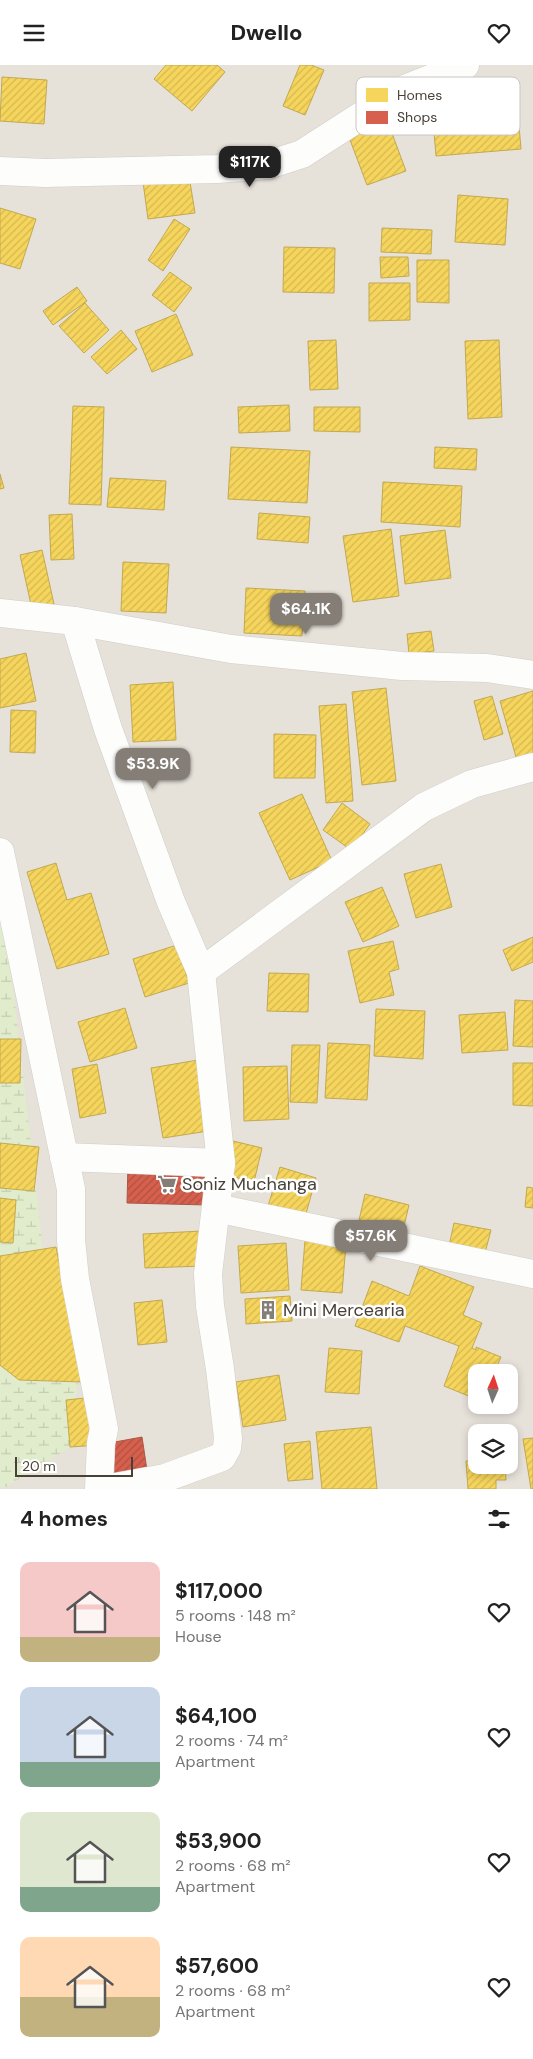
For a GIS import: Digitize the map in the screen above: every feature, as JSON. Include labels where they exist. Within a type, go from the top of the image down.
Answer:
[{"type":"street","points":[[435,77],[465,65]]},
{"type":"street","points":[[0,171],[44,173],[217,169],[268,165],[302,154],[356,119]]},
{"type":"street","points":[[0,613],[74,621],[231,649],[402,666],[487,668],[533,675]]},
{"type":"street","points":[[74,621],[108,729],[175,911],[201,972],[220,1163],[209,1258],[210,1306],[226,1412],[227,1448],[222,1457],[165,1478],[104,1489]]},
{"type":"street","points":[[201,972],[424,807],[472,784],[533,767]]},
{"type":"street","points":[[0,852],[71,1189],[71,1240],[75,1279],[104,1429],[101,1443],[100,1489]]},
{"type":"street","points":[[64,1157],[220,1163]]},
{"type":"street","points":[[216,1208],[533,1274]]},
{"type":"shaded area","points":[[0,65],[533,65],[533,1489],[0,1489]]},
{"type":"green space","points":[[0,898],[5,918],[47,1284],[80,1365],[70,1447],[6,1487],[0,1487]]},
{"type":"building: Homes","points":[[166,65],[217,65],[225,72],[192,111],[154,79]]},
{"type":"building: Homes","points":[[300,65],[311,65],[324,70],[305,115],[283,106]]},
{"type":"building: Homes","points":[[2,77],[47,80],[44,124],[0,121]]},
{"type":"building: Homes","points":[[356,129],[356,135],[393,135],[406,171],[367,185],[347,132]]},
{"type":"building: Homes","points":[[434,135],[520,135],[521,149],[436,156]]},
{"type":"building: Homes","points":[[189,176],[195,213],[148,219],[143,182]]},
{"type":"building: Homes","points":[[458,195],[508,199],[505,245],[455,242]]},
{"type":"building: Homes","points":[[0,208],[36,219],[20,269],[0,263]]},
{"type":"building: Homes","points":[[174,219],[190,229],[163,271],[148,260]]},
{"type":"building: Homes","points":[[382,228],[432,230],[431,254],[381,252]]},
{"type":"building: Homes","points":[[284,247],[335,248],[334,293],[283,292]]},
{"type":"building: Homes","points":[[380,257],[408,257],[409,276],[381,278]]},
{"type":"building: Homes","points":[[417,260],[449,260],[449,303],[417,302]]},
{"type":"building: Homes","points":[[170,272],[192,288],[174,312],[152,295]]},
{"type":"building: Homes","points":[[369,283],[410,283],[410,320],[369,321]]},
{"type":"building: Homes","points":[[77,287],[87,301],[53,325],[43,311]]},
{"type":"building: Homes","points":[[85,303],[109,330],[84,353],[59,326]]},
{"type":"building: Homes","points":[[176,314],[193,355],[152,372],[135,331]]},
{"type":"building: Homes","points":[[121,330],[137,349],[107,374],[91,357]]},
{"type":"building: Homes","points":[[336,340],[338,389],[310,390],[308,341]]},
{"type":"building: Homes","points":[[499,340],[502,417],[468,419],[465,341]]},
{"type":"building: Homes","points":[[289,405],[290,431],[239,433],[238,407]]},
{"type":"building: Homes","points":[[73,406],[104,407],[101,505],[69,504]]},
{"type":"building: Homes","points":[[314,407],[360,407],[360,432],[314,431]]},
{"type":"building: Homes","points":[[231,447],[310,451],[307,503],[228,499]]},
{"type":"building: Homes","points":[[435,447],[477,449],[476,470],[434,468]]},
{"type":"building: Homes","points":[[0,474],[4,488],[0,489]]},
{"type":"building: Homes","points":[[110,478],[166,481],[164,510],[107,507]]},
{"type":"building: Homes","points":[[383,482],[462,486],[460,527],[381,522]]},
{"type":"building: Homes","points":[[259,513],[310,517],[308,543],[257,539]]},
{"type":"building: Homes","points":[[72,514],[74,559],[51,560],[49,515]]},
{"type":"building: Homes","points":[[391,529],[399,596],[353,602],[343,536]]},
{"type":"building: Homes","points":[[445,530],[451,578],[405,584],[400,536]]},
{"type":"building: Homes","points":[[42,550],[54,604],[32,609],[20,555]]},
{"type":"building: Homes","points":[[123,562],[169,564],[166,613],[121,611]]},
{"type":"building: Homes","points":[[246,588],[305,591],[302,636],[244,633]]},
{"type":"building: Homes","points":[[431,631],[434,651],[409,654],[407,634]]},
{"type":"building: Homes","points":[[26,653],[36,701],[0,708],[0,659]]},
{"type":"building: Homes","points":[[173,682],[176,740],[133,742],[130,685]]},
{"type":"building: Homes","points":[[386,688],[396,781],[362,785],[352,692]]},
{"type":"building: Homes","points":[[533,691],[533,760],[518,764],[500,701]]},
{"type":"building: Homes","points":[[492,696],[503,734],[484,740],[474,701]]},
{"type":"building: Homes","points":[[346,704],[353,801],[326,803],[319,706]]},
{"type":"building: Homes","points":[[11,710],[36,711],[35,753],[10,752]]},
{"type":"building: Homes","points":[[274,734],[316,735],[315,778],[274,778]]},
{"type":"building: Homes","points":[[302,794],[332,861],[290,880],[259,813]]},
{"type":"building: Homes","points":[[342,803],[370,824],[351,850],[323,830]]},
{"type":"building: Homes","points":[[56,863],[67,900],[91,893],[109,954],[57,969],[27,872]]},
{"type":"building: Homes","points":[[441,864],[452,907],[416,918],[404,874]]},
{"type":"building: Homes","points":[[382,887],[399,926],[363,942],[345,902]]},
{"type":"building: Homes","points":[[533,937],[533,962],[512,971],[503,950]]},
{"type":"building: Homes","points":[[393,941],[399,969],[389,972],[394,995],[360,1003],[348,951]]},
{"type":"building: Homes","points":[[177,945],[189,983],[145,997],[133,959]]},
{"type":"building: Homes","points":[[269,973],[309,974],[308,1012],[267,1011]]},
{"type":"building: Homes","points":[[515,1000],[533,1001],[533,1047],[513,1046]]},
{"type":"building: Homes","points":[[125,1008],[137,1048],[90,1062],[78,1022]]},
{"type":"building: Homes","points":[[376,1009],[425,1011],[423,1059],[374,1056]]},
{"type":"building: Homes","points":[[505,1012],[508,1050],[462,1053],[459,1015]]},
{"type":"building: Homes","points":[[0,1039],[21,1039],[20,1083],[0,1083]]},
{"type":"building: Homes","points":[[328,1043],[370,1045],[367,1100],[325,1098]]},
{"type":"building: Homes","points":[[292,1045],[320,1045],[317,1103],[290,1102]]},
{"type":"building: Homes","points":[[204,1059],[215,1130],[163,1138],[151,1068]]},
{"type":"building: Homes","points":[[513,1063],[533,1063],[533,1106],[513,1105]]},
{"type":"building: Homes","points":[[97,1064],[106,1113],[80,1118],[72,1069]]},
{"type":"building: Homes","points":[[287,1066],[289,1119],[244,1121],[243,1067]]},
{"type":"building: Homes","points":[[233,1141],[262,1148],[254,1182],[226,1175]]},
{"type":"building: Homes","points":[[0,1143],[39,1147],[34,1191],[0,1188]]},
{"type":"building: Homes","points":[[280,1167],[316,1178],[305,1217],[268,1206]]},
{"type":"building: Homes","points":[[527,1187],[533,1188],[533,1208],[525,1207]]},
{"type":"building: Homes","points":[[365,1194],[409,1205],[401,1239],[357,1229]]},
{"type":"building: Homes","points":[[0,1198],[16,1200],[13,1243],[0,1242]]},
{"type":"building: Homes","points":[[454,1223],[491,1230],[485,1253],[449,1246]]},
{"type":"building: Homes","points":[[202,1231],[203,1266],[145,1268],[143,1234]]},
{"type":"building: Homes","points":[[305,1240],[346,1244],[342,1293],[301,1290]]},
{"type":"building: Homes","points":[[286,1243],[289,1290],[241,1293],[238,1246]]},
{"type":"building: Homes","points":[[56,1247],[83,1382],[19,1380],[0,1365],[0,1256]]},
{"type":"building: Homes","points":[[420,1266],[474,1287],[463,1315],[482,1323],[472,1348],[476,1350],[476,1347],[501,1357],[498,1364],[468,1364],[468,1396],[444,1386],[459,1346],[405,1326],[399,1342],[355,1326],[372,1281],[409,1296]]},
{"type":"building: Homes","name":"Mini Mercearia","points":[[290,1296],[292,1321],[246,1324],[245,1299]]},
{"type":"building: Homes","points":[[162,1300],[167,1342],[138,1345],[134,1303]]},
{"type":"building: Homes","points":[[329,1348],[362,1351],[359,1394],[325,1392]]},
{"type":"building: Homes","points":[[279,1375],[286,1420],[243,1427],[236,1382]]},
{"type":"building: Homes","points":[[95,1397],[99,1445],[70,1447],[66,1400]]},
{"type":"building: Homes","points":[[371,1427],[377,1489],[322,1489],[316,1432]]},
{"type":"building: Homes","points":[[533,1438],[533,1489],[531,1489],[523,1439]]},
{"type":"building: Homes","points":[[310,1441],[313,1479],[288,1481],[284,1444]]},
{"type":"building: Homes","points":[[466,1461],[468,1461],[468,1474],[506,1474],[506,1480],[496,1480],[496,1489],[468,1489]]},
{"type":"building: Shops","name":"Soniz Muchanga","points":[[128,1164],[207,1166],[207,1205],[127,1203]]},
{"type":"building: Shops","points":[[142,1437],[148,1477],[110,1483],[104,1444]]},
{"type":"place","name":"Soniz Muchanga","points":[[167,1184]]},
{"type":"place","name":"Mini Mercearia","points":[[268,1310]]}]
